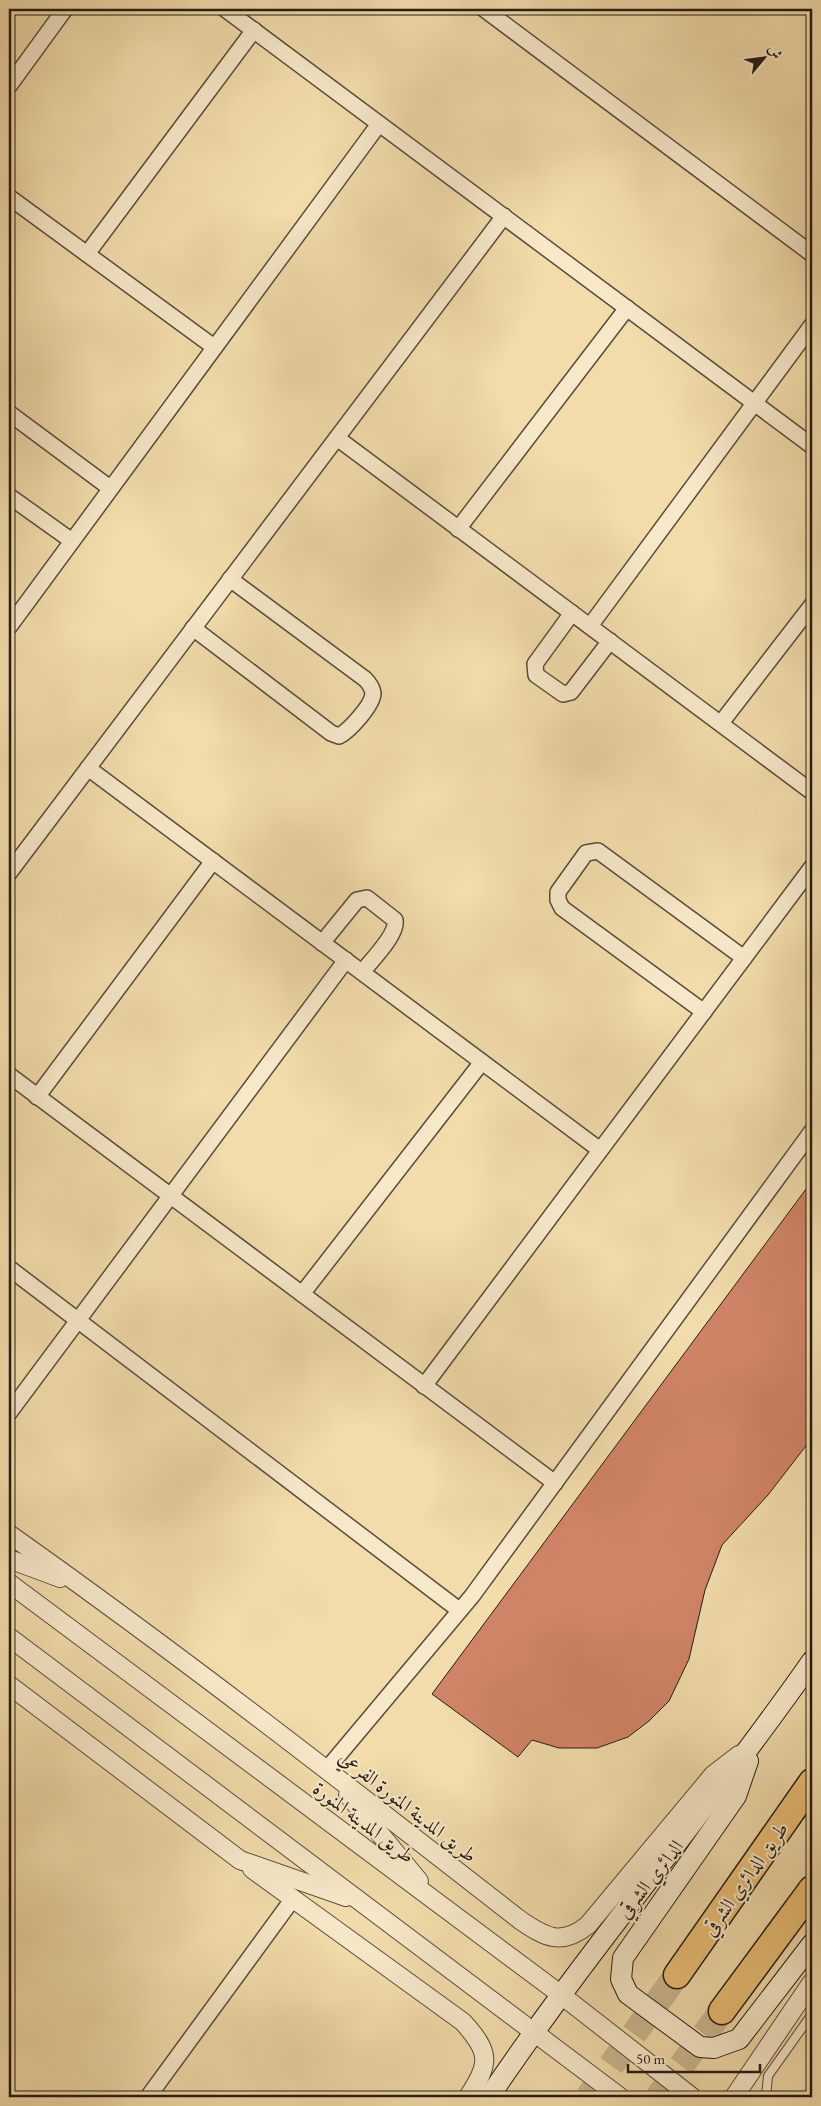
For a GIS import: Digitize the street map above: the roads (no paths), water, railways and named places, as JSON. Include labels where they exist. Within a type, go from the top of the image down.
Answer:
[{"type":"highway","name":"طريق الدائري الشرقي","points":[[677,1975],[812,1782]]},
{"type":"highway","points":[[722,2011],[812,1889]]},
{"type":"main road","name":"الدائري الشرقي","points":[[489,2097],[560,1994],[754,1745],[812,1661]]},
{"type":"main road","points":[[754,1745],[736,1796],[623,1958],[621,1979],[628,1994],[700,2047],[714,2048],[739,2039],[812,1944]]},
{"type":"street","points":[[9,86],[65,9]]},
{"type":"street","points":[[224,9],[812,446]]},
{"type":"street","points":[[484,9],[812,254]]},
{"type":"street","points":[[87,254],[254,30]]},
{"type":"street","points":[[9,627],[379,124]]},
{"type":"street","points":[[9,197],[214,347]]},
{"type":"street","points":[[9,873],[504,216]]},
{"type":"street","points":[[458,529],[627,308]]},
{"type":"street","points":[[590,626],[812,325]]},
{"type":"street","points":[[9,413],[110,488]]},
{"type":"street","points":[[337,438],[812,792]]},
{"type":"street","points":[[9,496],[72,541]]},
{"type":"street","points":[[193,628],[331,733],[339,736],[348,732],[370,702],[373,695],[372,686],[366,679],[230,579]]},
{"type":"street","points":[[720,723],[812,605]]},
{"type":"street","points":[[572,613],[535,664],[536,675],[563,694],[567,694],[571,692],[610,641]]},
{"type":"street","points":[[88,768],[600,1150]]},
{"type":"street","points":[[704,1012],[562,908],[558,900],[558,892],[586,853],[598,851],[744,958]]},
{"type":"street","points":[[37,1097],[213,861]]},
{"type":"street","points":[[424,1386],[812,867]]},
{"type":"street","points":[[322,943],[357,900],[367,898],[394,920],[396,925],[392,934],[362,972]]},
{"type":"street","points":[[9,1413],[346,960]]},
{"type":"street","points":[[302,1294],[482,1062]]},
{"type":"street","points":[[9,1075],[555,1483]]},
{"type":"street","points":[[437,1903],[327,1769],[472,1596],[812,1130]]},
{"type":"street","points":[[9,1268],[459,1610]]},
{"type":"street","name":"طريق المدينة المنورة الفرعي","points":[[9,1534],[84,1587],[327,1769],[520,1920],[530,1927],[560,1939],[574,1936],[588,1925],[713,1774],[754,1745]]},
{"type":"street","points":[[9,1559],[84,1587]]},
{"type":"street","name":"طريق المدينة المنورة","points":[[9,1583],[560,1994],[692,2097]]},
{"type":"street","points":[[9,1637],[620,2097]]},
{"type":"street","points":[[9,1685],[292,1900],[463,2022],[483,2049],[484,2062],[483,2075],[468,2097]]},
{"type":"street","points":[[240,1860],[362,1902]]},
{"type":"street","points":[[148,2097],[292,1900]]},
{"type":"street","points":[[734,2097],[812,1982]]},
{"type":"lane","points":[[766,2097],[768,2076],[812,2014]]},
{"type":"tunnel","points":[[588,2097],[677,1975]]},
{"type":"tunnel","points":[[658,2097],[722,2011]]}]
